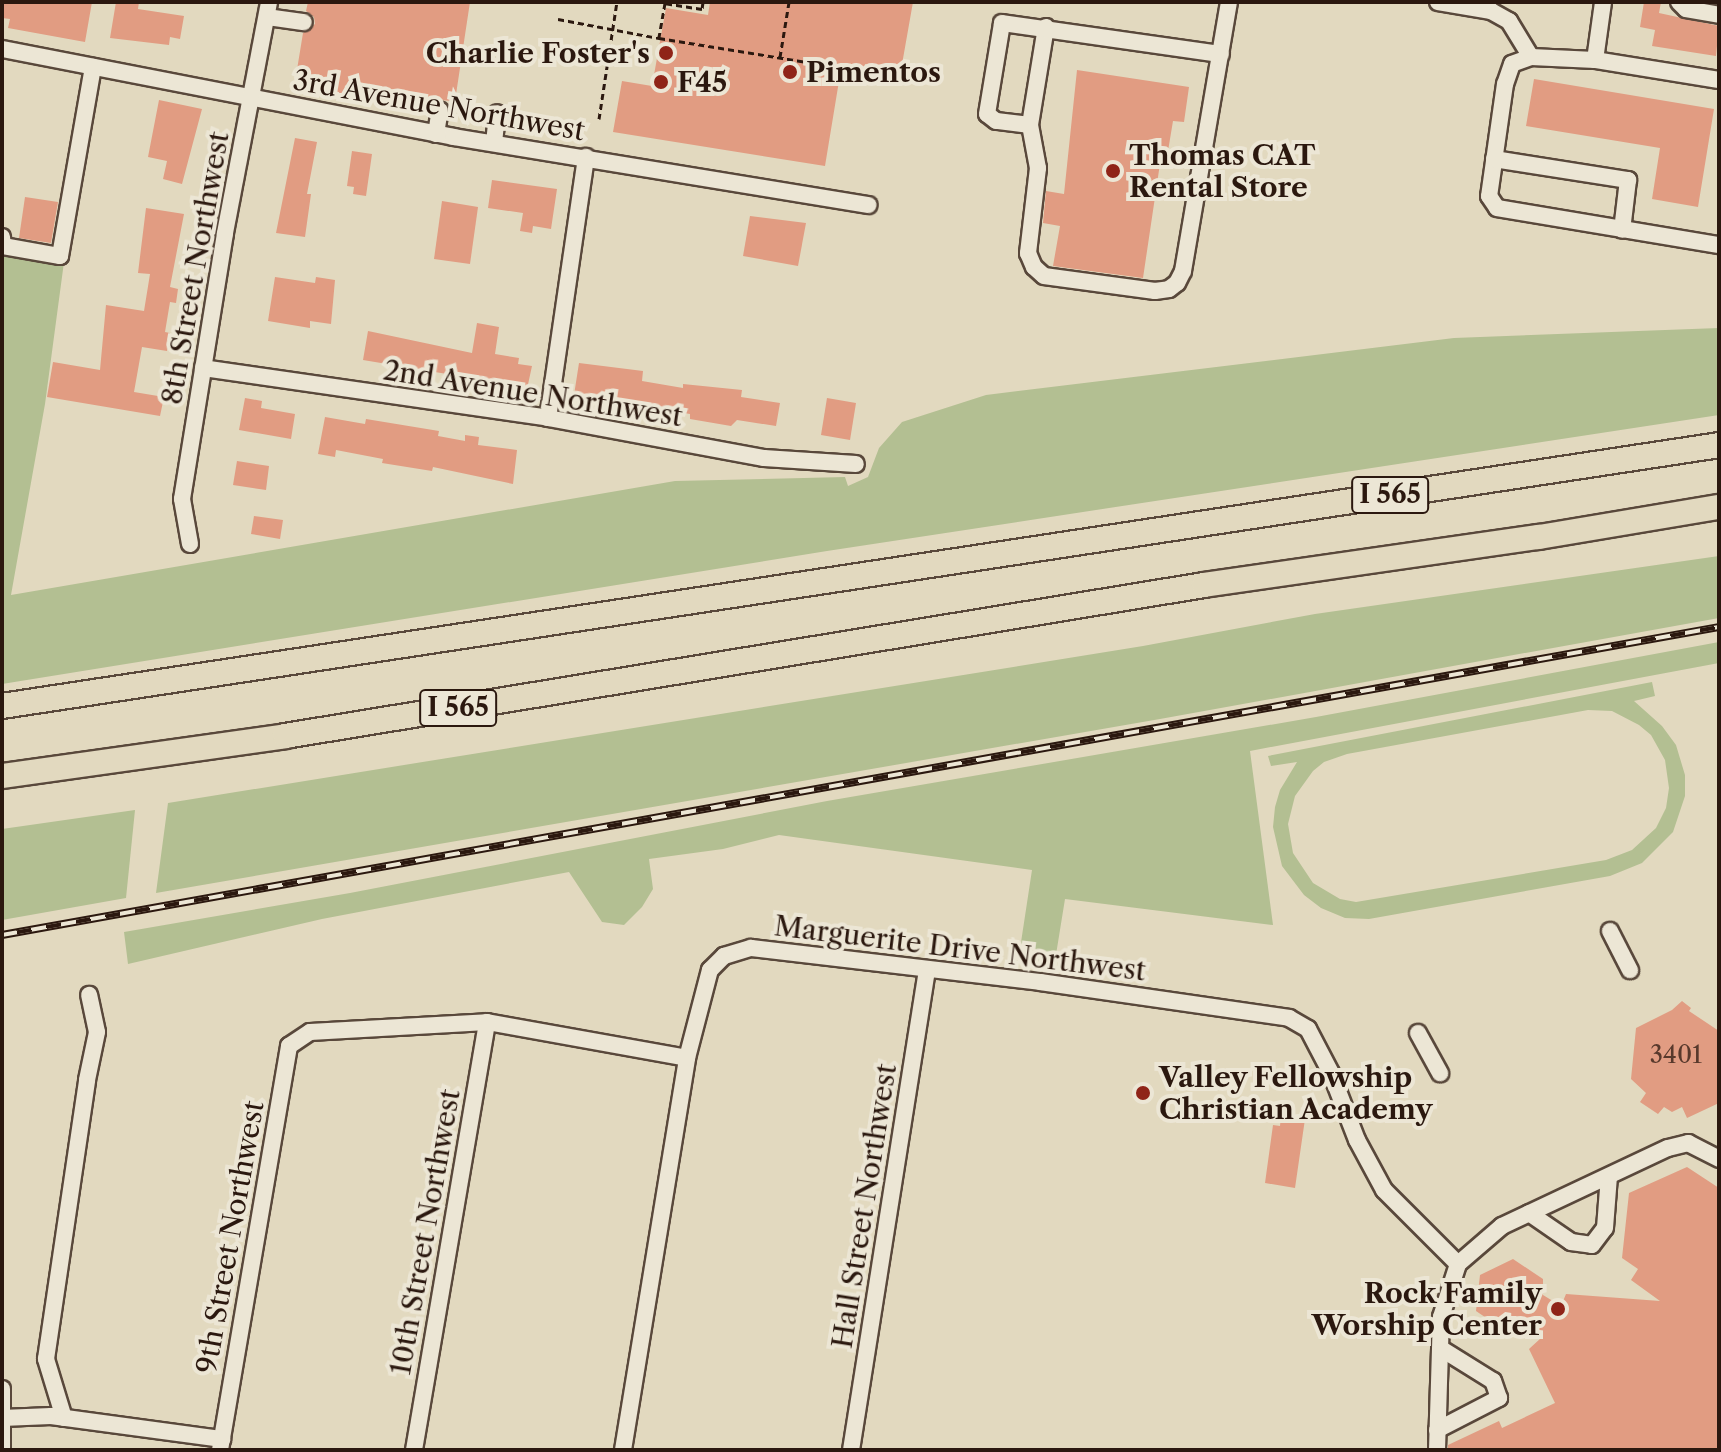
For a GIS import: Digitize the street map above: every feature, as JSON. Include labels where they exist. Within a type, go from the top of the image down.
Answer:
[{"type":"highway","name":"I 565","points":[[2,706],[1719,445]]},
{"type":"highway","name":"I 565","points":[[2,776],[285,736],[1113,601],[1719,507]]},
{"type":"street","points":[[1046,27],[1030,125],[1038,168],[1028,253],[1034,267],[1044,276],[1155,291],[1169,289],[1177,283],[1183,271],[1229,2]]},
{"type":"street","points":[[1438,2],[1491,11],[1509,21],[1531,57]]},
{"type":"street","points":[[1595,60],[1603,2]]},
{"type":"street","points":[[1679,2],[1686,9],[1719,15]]},
{"type":"street","points":[[268,9],[304,22]]},
{"type":"street","name":"8th Street Northwest","points":[[190,544],[182,499],[268,9]]},
{"type":"street","points":[[1030,125],[996,121],[987,114],[1000,28],[1006,21],[1221,54]]},
{"type":"street","name":"3rd Avenue Northwest","points":[[2,49],[436,134],[868,205]]},
{"type":"street","points":[[1719,80],[1595,60],[1531,57],[1512,64],[1505,84],[1489,196],[1497,208],[1719,245]]},
{"type":"street","points":[[2,237],[3,246],[60,256],[93,67]]},
{"type":"street","points":[[436,134],[440,110]]},
{"type":"street","points":[[494,143],[497,113]]},
{"type":"street","points":[[548,418],[586,157]]},
{"type":"street","points":[[1494,159],[1628,180],[1622,230]]},
{"type":"street","name":"2nd Avenue Northwest","points":[[203,368],[548,418],[764,458],[856,464]]},
{"type":"street","points":[[1610,931],[1630,970]]},
{"type":"street","name":"Marguerite Drive Northwest","points":[[623,1450],[687,1058],[710,970],[724,956],[751,948],[1040,982],[1289,1018],[1308,1029],[1331,1073],[1357,1140],[1384,1190],[1458,1264]]},
{"type":"street","name":"Hall Street Northwest","points":[[851,1450],[927,971]]},
{"type":"street","points":[[64,1418],[46,1359],[87,1080],[97,1032],[89,995]]},
{"type":"street","points":[[487,1022],[687,1058]]},
{"type":"street","name":"9th Street Northwest","points":[[221,1445],[289,1046],[310,1032],[487,1022]]},
{"type":"street","name":"10th Street Northwest","points":[[414,1450],[487,1022]]},
{"type":"street","points":[[1418,1033],[1440,1073]]},
{"type":"street","points":[[1437,1450],[1441,1317],[1458,1264],[1502,1226],[1668,1148],[1688,1143],[1719,1159]]},
{"type":"street","points":[[1529,1213],[1571,1242],[1592,1245],[1605,1228],[1609,1176]]},
{"type":"street","points":[[1437,1430],[1499,1398],[1493,1381],[1440,1348]]},
{"type":"street","points":[[2,1389],[2,1450]]},
{"type":"street","points":[[3,1418],[64,1418],[221,1445]]},
{"type":"path","points":[[599,119],[617,2]]},
{"type":"path","points":[[659,38],[665,3],[702,9],[703,2]]},
{"type":"path","points":[[780,57],[789,2]]},
{"type":"path","points":[[558,19],[862,71]]},
{"type":"green space","points":[[2,254],[64,262],[45,404],[11,595],[675,481],[845,477],[848,486],[868,477],[879,448],[902,422],[986,395],[1454,338],[1719,328],[1719,415],[827,551],[2,684]]},
{"type":"green space","points":[[1719,556],[1719,618],[1160,719],[156,893],[168,803],[1143,646],[1315,614]]},
{"type":"green space","points":[[1719,642],[1719,663],[1250,751],[1273,925],[1065,899],[1054,967],[1018,962],[1032,870],[779,835],[723,849],[649,859],[653,889],[642,907],[624,925],[602,922],[569,872],[322,919],[128,964],[124,932],[350,893],[827,801],[1316,717]]},
{"type":"green space","points":[[1652,682],[1655,696],[1634,701],[1662,726],[1676,745],[1685,775],[1685,796],[1673,832],[1642,863],[1610,876],[1369,919],[1345,918],[1321,908],[1304,895],[1282,866],[1273,827],[1275,807],[1280,790],[1297,762],[1271,766],[1268,756]],"holes":[[[1588,710],[1612,711],[1651,735],[1665,760],[1669,788],[1666,808],[1656,828],[1632,850],[1606,860],[1356,902],[1340,899],[1313,883],[1293,853],[1288,824],[1295,796],[1313,771],[1324,762],[1347,754]]]},
{"type":"green space","points":[[135,810],[126,898],[2,920],[2,829]]},
{"type":"building","points":[[2,2],[92,2],[85,42],[8,28],[10,19],[2,18]]},
{"type":"building","points":[[116,2],[139,2],[138,9],[184,16],[180,39],[170,37],[169,45],[110,38]]},
{"type":"building","points":[[308,2],[470,2],[455,101],[437,100],[429,108],[294,88],[303,33],[315,24],[314,17],[306,11]]},
{"type":"building","points":[[710,2],[913,2],[901,70],[865,64],[862,85],[839,81],[825,166],[613,132],[622,81],[652,86],[666,8],[708,15]]},
{"type":"building","points":[[1644,2],[1661,2],[1659,13],[1719,26],[1716,56],[1652,46],[1655,30],[1640,27]]},
{"type":"building","name":"Thomas CAT Rental Store","points":[[1077,70],[1189,87],[1184,122],[1173,121],[1168,151],[1162,150],[1143,278],[1053,266],[1060,226],[1043,223],[1046,191],[1064,194]]},
{"type":"building","points":[[1534,79],[1714,109],[1698,207],[1652,199],[1660,148],[1526,126]]},
{"type":"building","points":[[159,100],[202,109],[182,184],[163,179],[167,161],[148,157]]},
{"type":"building","points":[[295,138],[317,142],[307,194],[311,194],[305,237],[276,233]]},
{"type":"building","points":[[352,151],[372,154],[366,196],[353,194],[354,187],[347,186]]},
{"type":"building","points":[[492,180],[557,189],[551,229],[533,226],[532,233],[520,231],[523,213],[488,208]]},
{"type":"building","points":[[25,197],[58,202],[51,243],[19,238]]},
{"type":"building","points":[[442,201],[478,207],[470,264],[434,259]]},
{"type":"building","points":[[146,208],[184,214],[170,287],[178,289],[176,303],[170,302],[165,332],[170,333],[167,351],[142,347],[134,392],[164,397],[160,416],[47,397],[53,362],[100,370],[106,305],[144,311],[150,274],[138,273]]},
{"type":"building","points":[[750,216],[806,223],[798,266],[743,256]]},
{"type":"building","points":[[275,277],[315,283],[316,277],[335,280],[331,324],[310,321],[310,328],[268,321]]},
{"type":"building","points":[[477,323],[499,327],[495,354],[519,358],[518,364],[532,366],[527,389],[517,387],[516,391],[478,381],[477,384],[464,382],[465,377],[363,360],[368,331],[472,353]]},
{"type":"building","points":[[579,363],[643,371],[642,381],[683,388],[683,384],[742,390],[741,397],[780,403],[776,426],[737,420],[731,426],[690,419],[690,414],[639,406],[632,406],[632,410],[606,406],[607,400],[574,395]]},
{"type":"building","points":[[245,398],[262,401],[261,408],[295,414],[291,439],[239,430]]},
{"type":"building","points":[[827,398],[856,403],[850,440],[821,435]]},
{"type":"building","points":[[325,417],[365,424],[366,419],[439,431],[438,436],[465,441],[465,435],[479,437],[478,445],[517,450],[513,484],[433,467],[432,471],[382,463],[383,459],[336,450],[335,457],[318,454]]},
{"type":"building","points":[[237,461],[269,466],[266,490],[233,485]]},
{"type":"building","points":[[254,516],[283,520],[280,539],[251,534]]},
{"type":"building","points":[[1682,1001],[1691,1008],[1689,1011],[1719,1031],[1719,1103],[1687,1118],[1682,1107],[1672,1112],[1664,1107],[1658,1114],[1640,1102],[1646,1093],[1631,1079],[1636,1028],[1672,1010]]},
{"type":"building","points":[[1281,1115],[1305,1119],[1295,1188],[1265,1183],[1273,1125],[1280,1126]]},
{"type":"building","name":"Rock Family Worship Center","points":[[1687,1167],[1719,1188],[1719,1450],[1448,1450],[1448,1445],[1499,1421],[1502,1428],[1555,1403],[1529,1349],[1541,1338],[1522,1325],[1507,1332],[1476,1311],[1480,1275],[1513,1259],[1543,1279],[1543,1295],[1561,1306],[1566,1294],[1660,1301],[1631,1280],[1638,1269],[1622,1258],[1629,1193]]},
{"type":"railway","points":[[2,935],[1719,627]]},
{"type":"place","name":"Charlie Foster's","points":[[666,53]]},
{"type":"place","name":"Pimentos","points":[[790,72]]},
{"type":"place","name":"F45","points":[[661,82]]},
{"type":"place","name":"Thomas CAT Rental Store","points":[[1113,171]]},
{"type":"place","name":"Valley Fellowship Christian Academy","points":[[1143,1093]]},
{"type":"place","name":"Rock Family Worship Center","points":[[1558,1309]]}]
